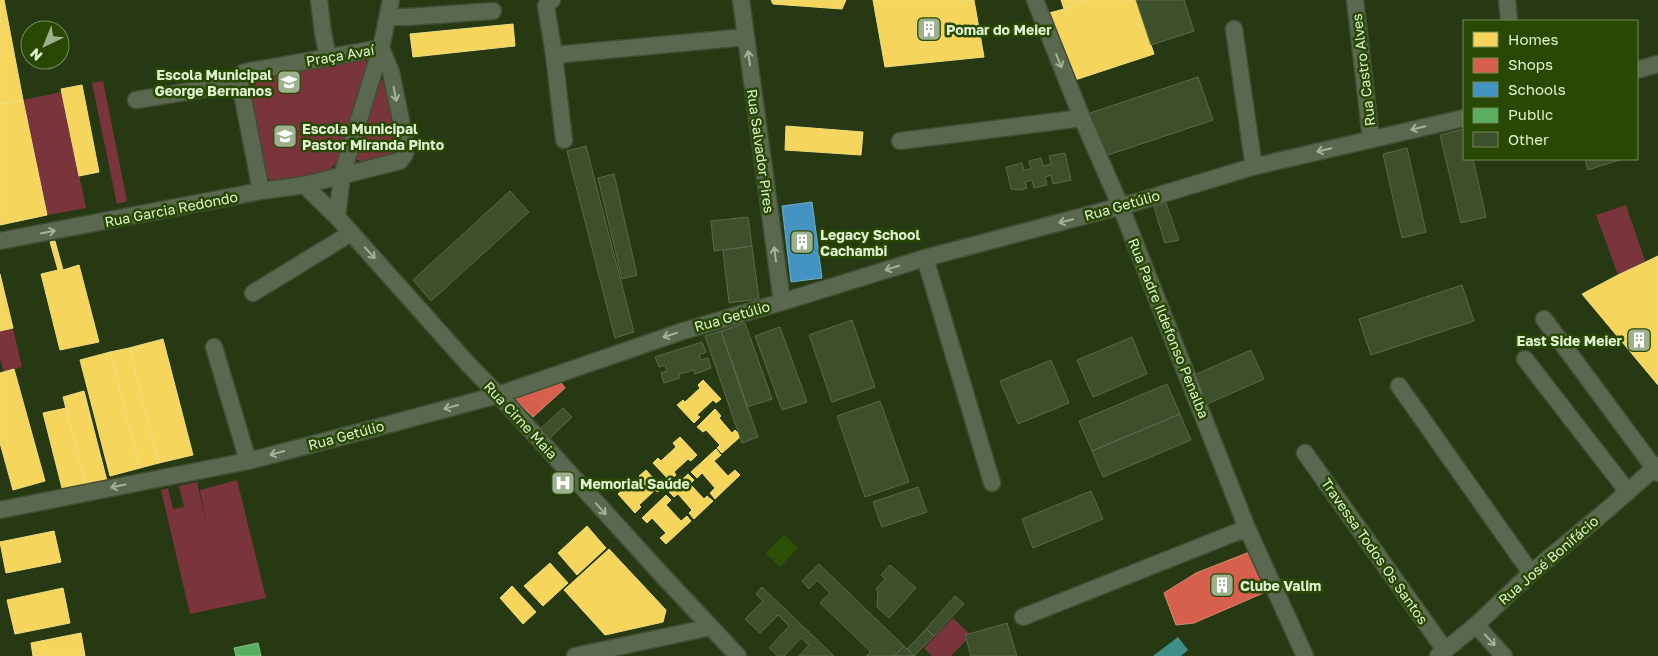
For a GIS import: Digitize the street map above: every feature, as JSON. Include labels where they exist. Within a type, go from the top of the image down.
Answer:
[{"type":"street","points":[[320,0],[323,33],[328,57]]},
{"type":"street","points":[[337,217],[342,175],[381,48],[391,0]]},
{"type":"street","points":[[552,0],[546,6],[564,140]]},
{"type":"street","name":"Rua Salvador Pires","points":[[742,0],[782,302]]},
{"type":"street","name":"Rua Padre Ildefonso Penalba","points":[[1034,0],[1120,205],[1247,528],[1305,656]]},
{"type":"street","name":"Rua Castro Alves","points":[[1355,0],[1371,139]]},
{"type":"street","points":[[1506,0],[1509,20]]},
{"type":"street","points":[[388,17],[493,11]]},
{"type":"street","points":[[1234,29],[1253,161],[1252,167]]},
{"type":"street","points":[[554,55],[746,37]]},
{"type":"street","name":"Praça Avaí","points":[[240,83],[243,73],[250,71],[381,48],[391,72],[406,145],[405,154],[400,161],[342,175]]},
{"type":"street","points":[[1638,70],[1658,64]]},
{"type":"street","points":[[136,100],[240,83],[261,191]]},
{"type":"street","points":[[900,141],[1082,118]]},
{"type":"street","name":"Rua Getúlio","points":[[0,510],[248,461],[498,395],[606,356],[683,331],[925,258],[1133,203],[1252,167],[1463,118]]},
{"type":"street","name":"Rua Garcia Redondo","points":[[0,241],[304,184],[342,175]]},
{"type":"street","name":"Rua Cirne Maia","points":[[304,184],[337,217],[469,365],[738,656]]},
{"type":"street","points":[[253,294],[351,233]]},
{"type":"street","points":[[925,258],[992,483]]},
{"type":"street","points":[[1544,319],[1657,469]]},
{"type":"street","points":[[214,347],[248,461]]},
{"type":"street","points":[[1525,359],[1628,492]]},
{"type":"street","points":[[1399,386],[1531,573]]},
{"type":"street","name":"Travessa Todos Os Santos","points":[[1305,453],[1442,653]]},
{"type":"street","name":"Rua José Bonifácio","points":[[1442,653],[1476,625],[1531,573],[1657,469]]},
{"type":"street","points":[[1023,618],[1247,528]]},
{"type":"street","points":[[1476,625],[1504,656]]},
{"type":"street","points":[[576,656],[711,627]]},
{"type":"shaded area","points":[[366,59],[367,65],[338,161],[327,172],[274,181],[269,179],[266,174],[248,81],[253,78]]},
{"type":"shaded area","points":[[382,80],[386,84],[396,147],[392,155],[386,159],[377,162],[363,162],[356,159],[356,155],[378,83]]},
{"type":"shaded area","points":[[103,81],[127,201],[117,204],[92,83]]},
{"type":"shaded area","points":[[62,92],[86,208],[47,215],[23,100]]},
{"type":"shaded area","points":[[1626,205],[1645,261],[1618,275],[1596,215]]},
{"type":"shaded area","points":[[13,328],[22,367],[4,372],[0,359],[0,331]]},
{"type":"shaded area","points":[[237,480],[266,598],[190,614],[161,490],[168,488],[173,509],[184,507],[179,486],[197,482],[207,525],[200,490]]},
{"type":"shaded area","points":[[784,534],[798,548],[780,567],[766,553]]},
{"type":"shaded area","points":[[953,618],[971,635],[951,656],[932,656],[924,648]]},
{"type":"water","points":[[1178,637],[1188,650],[1181,656],[1153,656]]},
{"type":"building: Homes","points":[[0,0],[4,0],[23,100],[0,104]]},
{"type":"building: Homes","points":[[771,0],[846,0],[842,9],[773,4]]},
{"type":"building: Homes","name":"Pomar do Meier","points":[[873,0],[974,0],[984,57],[885,67]]},
{"type":"building: Homes","points":[[1061,0],[1087,0],[1064,9]]},
{"type":"building: Homes","points":[[1087,0],[1136,0],[1154,54],[1072,81],[1049,13]]},
{"type":"building: Homes","points":[[513,24],[515,46],[413,57],[410,34]]},
{"type":"building: Homes","points":[[82,85],[99,172],[79,176],[61,89]]},
{"type":"building: Homes","points":[[23,100],[47,215],[0,225],[0,104]]},
{"type":"building: Homes","points":[[786,126],[863,132],[861,155],[785,150]]},
{"type":"building: Homes","points":[[55,241],[63,270],[79,265],[99,342],[60,350],[41,274],[58,270],[50,242]]},
{"type":"building: Homes","name":"East Side Meier","points":[[1658,256],[1658,385],[1582,294]]},
{"type":"building: Homes","points":[[0,274],[13,328],[0,331]]},
{"type":"building: Homes","points":[[163,339],[193,455],[159,463],[129,348]]},
{"type":"building: Homes","points":[[129,348],[159,463],[140,468],[110,352]]},
{"type":"building: Homes","points":[[110,352],[140,468],[110,476],[80,360]]},
{"type":"building: Homes","points":[[14,369],[45,481],[13,490],[0,443],[0,373]]},
{"type":"building: Homes","points":[[703,380],[721,399],[716,403],[713,400],[697,415],[700,417],[694,423],[677,405],[683,400],[685,402],[700,388],[698,385]]},
{"type":"building: Homes","points":[[84,391],[107,481],[86,487],[63,397]]},
{"type":"building: Homes","points":[[66,408],[86,487],[63,492],[43,413]]},
{"type":"building: Homes","points":[[715,409],[721,416],[719,418],[732,433],[735,430],[739,434],[739,438],[722,453],[717,448],[720,445],[706,430],[703,432],[697,427]]},
{"type":"building: Homes","points":[[680,437],[697,455],[691,461],[688,459],[674,472],[676,475],[670,481],[653,463],[658,458],[661,461],[676,447],[673,443]]},
{"type":"building: Homes","points":[[716,449],[721,455],[714,461],[728,476],[735,470],[740,475],[715,499],[710,493],[715,488],[702,473],[697,478],[691,472]]},
{"type":"building: Homes","points":[[646,470],[662,488],[658,492],[655,490],[639,505],[641,507],[635,513],[618,494],[624,489],[627,492],[642,479],[639,476]]},
{"type":"building: Homes","points":[[688,474],[694,480],[690,484],[704,499],[707,496],[713,501],[694,519],[689,513],[692,510],[678,494],[674,497],[669,492]]},
{"type":"building: Homes","points":[[666,495],[671,500],[666,505],[681,521],[687,516],[691,521],[666,544],[660,538],[666,533],[652,518],[647,523],[642,518]]},
{"type":"building: Homes","points":[[587,526],[606,548],[577,575],[558,553]]},
{"type":"building: Homes","points":[[54,531],[61,562],[6,573],[0,542]]},
{"type":"building: Homes","points":[[609,549],[666,610],[663,622],[605,635],[564,590]]},
{"type":"building: Homes","points":[[550,563],[568,583],[543,606],[524,586]]},
{"type":"building: Homes","points":[[512,586],[536,612],[523,624],[500,598]]},
{"type":"building: Homes","points":[[63,588],[70,623],[15,634],[7,600]]},
{"type":"building: Homes","points":[[81,633],[85,656],[33,656],[31,643]]},
{"type":"building: Shops","points":[[558,379],[565,388],[533,417],[513,397]]},
{"type":"building: Shops","name":"Clube Valim","points":[[1252,551],[1268,591],[1194,623],[1176,625],[1164,593],[1196,573]]},
{"type":"building: Schools","name":"Legacy School Cachambi","points":[[812,202],[822,278],[791,282],[782,206]]},
{"type":"building: Public","points":[[258,643],[261,656],[236,656],[234,648]]},
{"type":"building: Other","points":[[1136,0],[1184,0],[1194,31],[1151,45]]},
{"type":"building: Other","points":[[1198,77],[1213,120],[1105,156],[1090,113]]},
{"type":"building: Other","points":[[1463,129],[1463,160],[1473,160],[1486,217],[1461,223],[1440,135]]},
{"type":"building: Other","points":[[586,146],[634,332],[615,338],[567,151]]},
{"type":"building: Other","points":[[1407,148],[1426,232],[1402,238],[1383,154]]},
{"type":"building: Other","points":[[1065,153],[1071,180],[1053,184],[1051,175],[1045,177],[1047,185],[1034,188],[1032,180],[1025,182],[1027,188],[1020,190],[1011,189],[1006,167],[1022,163],[1024,170],[1031,169],[1029,161],[1041,158],[1043,166],[1051,164],[1049,156]]},
{"type":"building: Other","points":[[1585,160],[1619,160],[1588,170]]},
{"type":"building: Other","points":[[614,174],[637,275],[622,279],[598,178]]},
{"type":"building: Other","points":[[510,191],[529,212],[431,301],[413,280]]},
{"type":"building: Other","points":[[1166,203],[1179,240],[1165,243],[1154,207]]},
{"type":"building: Other","points":[[748,217],[752,246],[714,251],[711,221]]},
{"type":"building: Other","points":[[752,246],[759,299],[729,303],[723,250]]},
{"type":"building: Other","points":[[1462,285],[1474,321],[1371,355],[1359,319]]},
{"type":"building: Other","points":[[852,320],[875,387],[832,402],[809,335]]},
{"type":"building: Other","points":[[745,323],[772,399],[747,407],[721,331]]},
{"type":"building: Other","points":[[780,327],[807,402],[782,410],[755,336]]},
{"type":"building: Other","points":[[721,331],[758,437],[742,443],[705,336]]},
{"type":"building: Other","points":[[1132,337],[1147,374],[1093,397],[1077,360]]},
{"type":"building: Other","points":[[702,342],[706,352],[699,355],[701,360],[708,358],[711,368],[695,374],[694,370],[679,374],[680,378],[664,383],[661,373],[667,371],[665,365],[659,367],[655,357]]},
{"type":"building: Other","points":[[1251,350],[1264,379],[1205,405],[1192,376]]},
{"type":"building: Other","points":[[1051,360],[1069,403],[1018,424],[1000,381]]},
{"type":"building: Other","points":[[1167,384],[1180,414],[1092,451],[1079,421]]},
{"type":"building: Other","points":[[880,401],[909,482],[865,497],[837,416]]},
{"type":"building: Other","points":[[563,408],[572,417],[550,438],[541,428]]},
{"type":"building: Other","points":[[1180,414],[1191,440],[1103,477],[1092,451]]},
{"type":"building: Other","points":[[918,487],[927,512],[882,527],[873,502]]},
{"type":"building: Other","points":[[1091,491],[1103,519],[1033,548],[1022,519]]},
{"type":"building: Other","points":[[819,564],[904,646],[894,656],[866,656],[871,652],[820,603],[830,593],[817,580],[809,589],[802,581]]},
{"type":"building: Other","points":[[890,565],[916,588],[889,618],[877,607],[878,591],[876,589],[885,579],[881,575]]},
{"type":"building: Other","points":[[762,587],[834,656],[799,656],[809,645],[801,638],[784,656],[778,656],[769,648],[789,626],[778,615],[760,633],[745,619],[763,601],[756,594]]},
{"type":"building: Other","points":[[955,596],[964,604],[934,636],[926,629]]},
{"type":"building: Other","points":[[1007,623],[1017,656],[971,656],[965,635]]},
{"type":"building: Other","points":[[926,629],[934,636],[914,656],[907,649]]},
{"type":"building: Other","points":[[904,646],[914,656],[894,656]]},
{"type":"place","name":"Pomar do Meier","points":[[929,29]]},
{"type":"place","name":"Escola Municipal George Bernanos","points":[[289,82]]},
{"type":"place","name":"Escola Municipal Pastor Miranda Pinto","points":[[285,136]]},
{"type":"place","name":"Legacy School Cachambi","points":[[802,242]]},
{"type":"place","name":"East Side Meier","points":[[1639,340]]},
{"type":"place","name":"Memorial Saúde","points":[[563,483]]},
{"type":"place","name":"Clube Valim","points":[[1222,585]]}]
